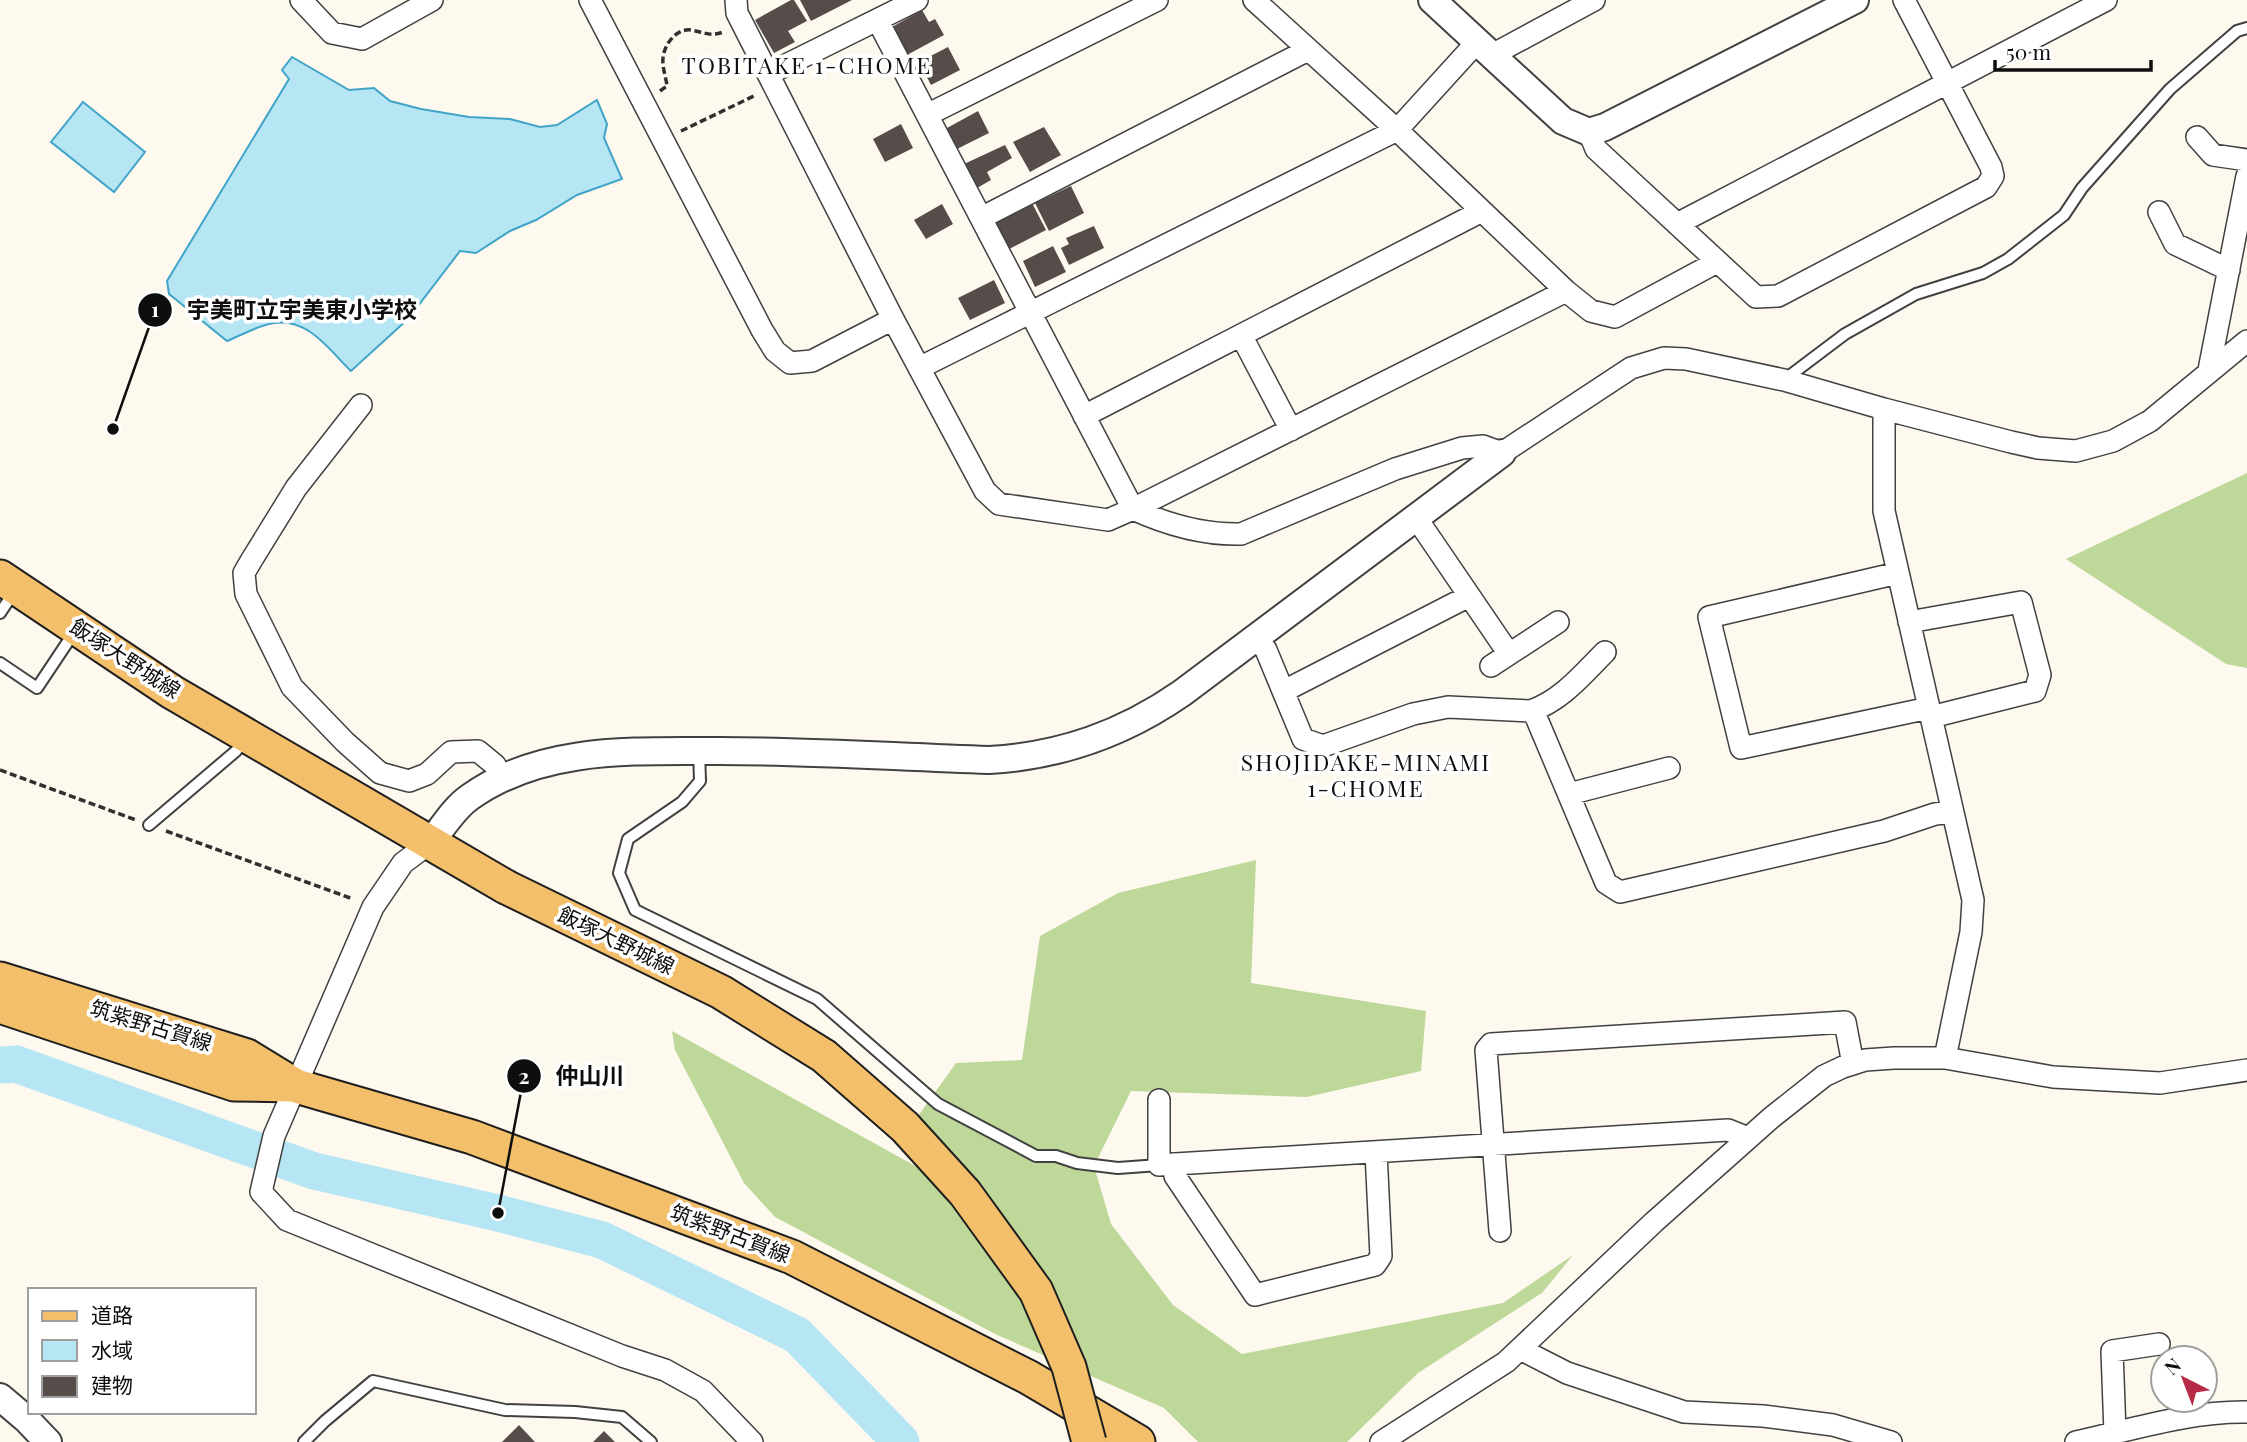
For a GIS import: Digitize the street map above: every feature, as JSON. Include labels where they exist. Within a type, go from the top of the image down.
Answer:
[{"type":"main road","name":"飯塚大野城線","points":[[6,593],[77,628],[172,692],[506,887],[721,992],[824,1056],[905,1127],[965,1194],[1036,1291],[1069,1367],[1089,1442]]},
{"type":"main road","name":"筑紫野古賀線","points":[[0,979],[247,1056],[296,1086]]},
{"type":"main road","name":"筑紫野古賀線","points":[[0,1006],[234,1084],[296,1086],[472,1137],[792,1257],[1028,1377],[1138,1442]]},
{"type":"street","points":[[301,0],[332,33],[362,38],[432,0]]},
{"type":"street","points":[[590,0],[775,351],[790,363],[812,361],[893,319]]},
{"type":"street","points":[[736,0],[737,13],[893,319],[985,491],[999,504],[1108,520],[1566,291]]},
{"type":"street","points":[[771,80],[918,0]]},
{"type":"street","points":[[927,115],[1157,0]]},
{"type":"street","points":[[1254,0],[1397,130],[1566,291],[1591,311],[1615,317],[1717,262]]},
{"type":"street","points":[[1432,0],[1563,121],[1589,132],[1605,127],[1855,0]]},
{"type":"street","points":[[919,368],[1397,130],[1485,49],[1594,0]]},
{"type":"street","points":[[1589,132],[1596,149],[1756,297],[1778,296],[1986,187],[1993,176],[1992,167],[1904,0]]},
{"type":"street","points":[[1676,224],[2106,0]]},
{"type":"street","points":[[878,20],[1133,509],[1184,528],[1241,534],[1395,469],[1462,448],[1483,446],[1502,453]]},
{"type":"street","points":[[981,218],[1308,50]]},
{"type":"street","points":[[2197,137],[2213,155],[2247,160]]},
{"type":"street","points":[[2209,370],[2247,176]]},
{"type":"street","points":[[1084,416],[1482,211]]},
{"type":"street","points":[[2159,212],[2175,244],[2229,270]]},
{"type":"street","points":[[1241,335],[1291,430]]},
{"type":"street","points":[[749,1441],[703,1391],[665,1370],[622,1356],[287,1220],[261,1192],[274,1136],[373,906],[403,863],[431,842],[469,798],[502,780],[541,764],[574,756],[609,752],[793,751],[989,760],[1023,758],[1088,743],[1121,730],[1154,712],[1417,519],[1502,453],[1631,368],[1646,362],[1664,358],[1686,359],[1784,380],[1884,409],[2038,448],[2077,451],[2113,441],[2150,421],[2247,341]]},
{"type":"street","points":[[360,405],[296,488],[251,561],[244,573],[246,594],[292,687],[345,743],[380,773],[409,781],[427,774],[451,752],[478,751],[495,765],[502,780]]},
{"type":"street","points":[[1884,409],[1884,511],[1973,900],[1971,932],[1945,1058]]},
{"type":"street","points":[[1417,519],[1509,654]]},
{"type":"street","points":[[1898,573],[1709,617],[1741,748],[2035,691],[2040,675],[2021,602],[1909,622]]},
{"type":"street","points":[[1284,691],[1469,596]]},
{"type":"street","points":[[1491,666],[1558,622]]},
{"type":"street","points":[[1255,636],[1266,650],[1303,739],[1323,746],[1413,714],[1448,707],[1531,711],[1548,705],[1568,690],[1605,652]]},
{"type":"street","points":[[1531,711],[1536,717],[1606,883],[1620,892],[1884,831],[1935,814],[1953,812]]},
{"type":"street","points":[[1569,794],[1669,768]]},
{"type":"street","points":[[1500,1231],[1486,1050],[1491,1044],[1844,1021],[1853,1064]]},
{"type":"street","points":[[1381,1442],[1507,1362],[1654,1222],[1748,1138],[1824,1076],[1853,1064],[1894,1058],[1945,1058],[2053,1077],[2160,1083],[2247,1070]]},
{"type":"street","points":[[1159,1100],[1167,1165],[1255,1295],[1375,1265],[1381,1256],[1376,1152]]},
{"type":"street","points":[[1167,1165],[1728,1130],[1748,1138]]},
{"type":"street","points":[[2115,1433],[2112,1351],[2149,1345]]},
{"type":"street","points":[[1520,1349],[1567,1373],[1684,1412],[1763,1416],[1833,1425],[1891,1442]]},
{"type":"street","points":[[0,1397],[48,1442]]},
{"type":"street","points":[[2076,1442],[2227,1411],[2247,1412]]},
{"type":"lane","points":[[1784,380],[1845,334],[1916,294],[1983,273],[2008,259],[2064,215],[2099,168],[2170,89],[2237,31],[2247,28]]},
{"type":"lane","points":[[0,663],[37,688],[77,628]]},
{"type":"lane","points":[[149,825],[236,751],[249,735]]},
{"type":"lane","points":[[699,751],[700,781],[682,802],[628,839],[619,873],[635,910],[817,999],[939,1104],[1036,1156],[1056,1156],[1077,1163],[1118,1168],[1167,1165]]},
{"type":"lane","points":[[304,1442],[373,1381],[505,1410],[575,1412],[622,1417],[651,1442]]},
{"type":"path","points":[[644,102],[667,86],[663,59],[667,43],[678,33],[689,29],[715,35],[742,23]]},
{"type":"path","points":[[663,139],[771,80]]},
{"type":"path","points":[[0,770],[373,906]]},
{"type":"green space","points":[[2247,473],[2247,668],[2226,664],[2066,559]]},
{"type":"green space","points":[[1256,860],[1251,983],[1426,1011],[1421,1071],[1307,1097],[1131,1091],[1094,1166],[1111,1224],[1173,1305],[1242,1354],[1503,1303],[1573,1255],[1542,1293],[1418,1373],[1347,1442],[1198,1442],[1164,1408],[995,1334],[775,1217],[744,1183],[675,1050],[672,1031],[919,1168],[918,1116],[956,1063],[1022,1060],[1040,936],[1118,893]]},
{"type":"water","points":[[292,57],[349,90],[374,88],[390,101],[469,117],[510,119],[540,127],[557,125],[597,100],[607,124],[604,138],[622,179],[577,195],[536,220],[510,231],[476,253],[460,251],[408,319],[351,371],[317,337],[298,325],[268,324],[227,341],[169,294],[167,281],[289,79],[282,70]]},
{"type":"water","points":[[83,102],[145,152],[114,192],[51,142]]},
{"type":"building","points":[[794,0],[807,21],[788,31],[795,42],[774,53],[755,20]]},
{"type":"building","points":[[800,0],[852,0],[811,21]]},
{"type":"building","points":[[922,10],[929,22],[935,19],[944,35],[907,55],[892,27]]},
{"type":"building","points":[[948,47],[960,70],[931,85],[919,62]]},
{"type":"building","points":[[978,111],[989,133],[957,149],[947,128]]},
{"type":"building","points":[[901,124],[913,148],[885,162],[873,139]]},
{"type":"building","points":[[1044,127],[1061,155],[1030,172],[1013,142]]},
{"type":"building","points":[[1005,145],[1012,158],[987,172],[991,180],[977,188],[964,164]]},
{"type":"building","points":[[1071,186],[1084,213],[1049,231],[1035,203]]},
{"type":"building","points":[[1032,203],[1046,230],[1009,249],[995,222]]},
{"type":"building","points":[[942,204],[953,224],[926,239],[914,220]]},
{"type":"building","points":[[1094,226],[1104,248],[1069,265],[1061,248],[1069,244],[1066,238]]},
{"type":"building","points":[[1053,246],[1066,272],[1035,287],[1023,261]]},
{"type":"building","points":[[994,280],[1005,303],[970,320],[958,298]]},
{"type":"building","points":[[519,1425],[535,1442],[502,1442]]},
{"type":"building","points":[[604,1431],[615,1442],[593,1442]]},
{"type":"waterway","points":[[0,1065],[16,1064],[314,1171],[602,1240],[797,1335],[901,1442]]},
{"type":"place","name":"宇美町立宇美東小学校","points":[[113,429]]},
{"type":"place","name":"仲山川","points":[[498,1213]]},
{"type":"district","name":"TOBITAKE 1-CHOME","points":[[807,66]]},
{"type":"district","name":"SHOJIDAKE-MINAMI 1-CHOME","points":[[1366,776]]}]
